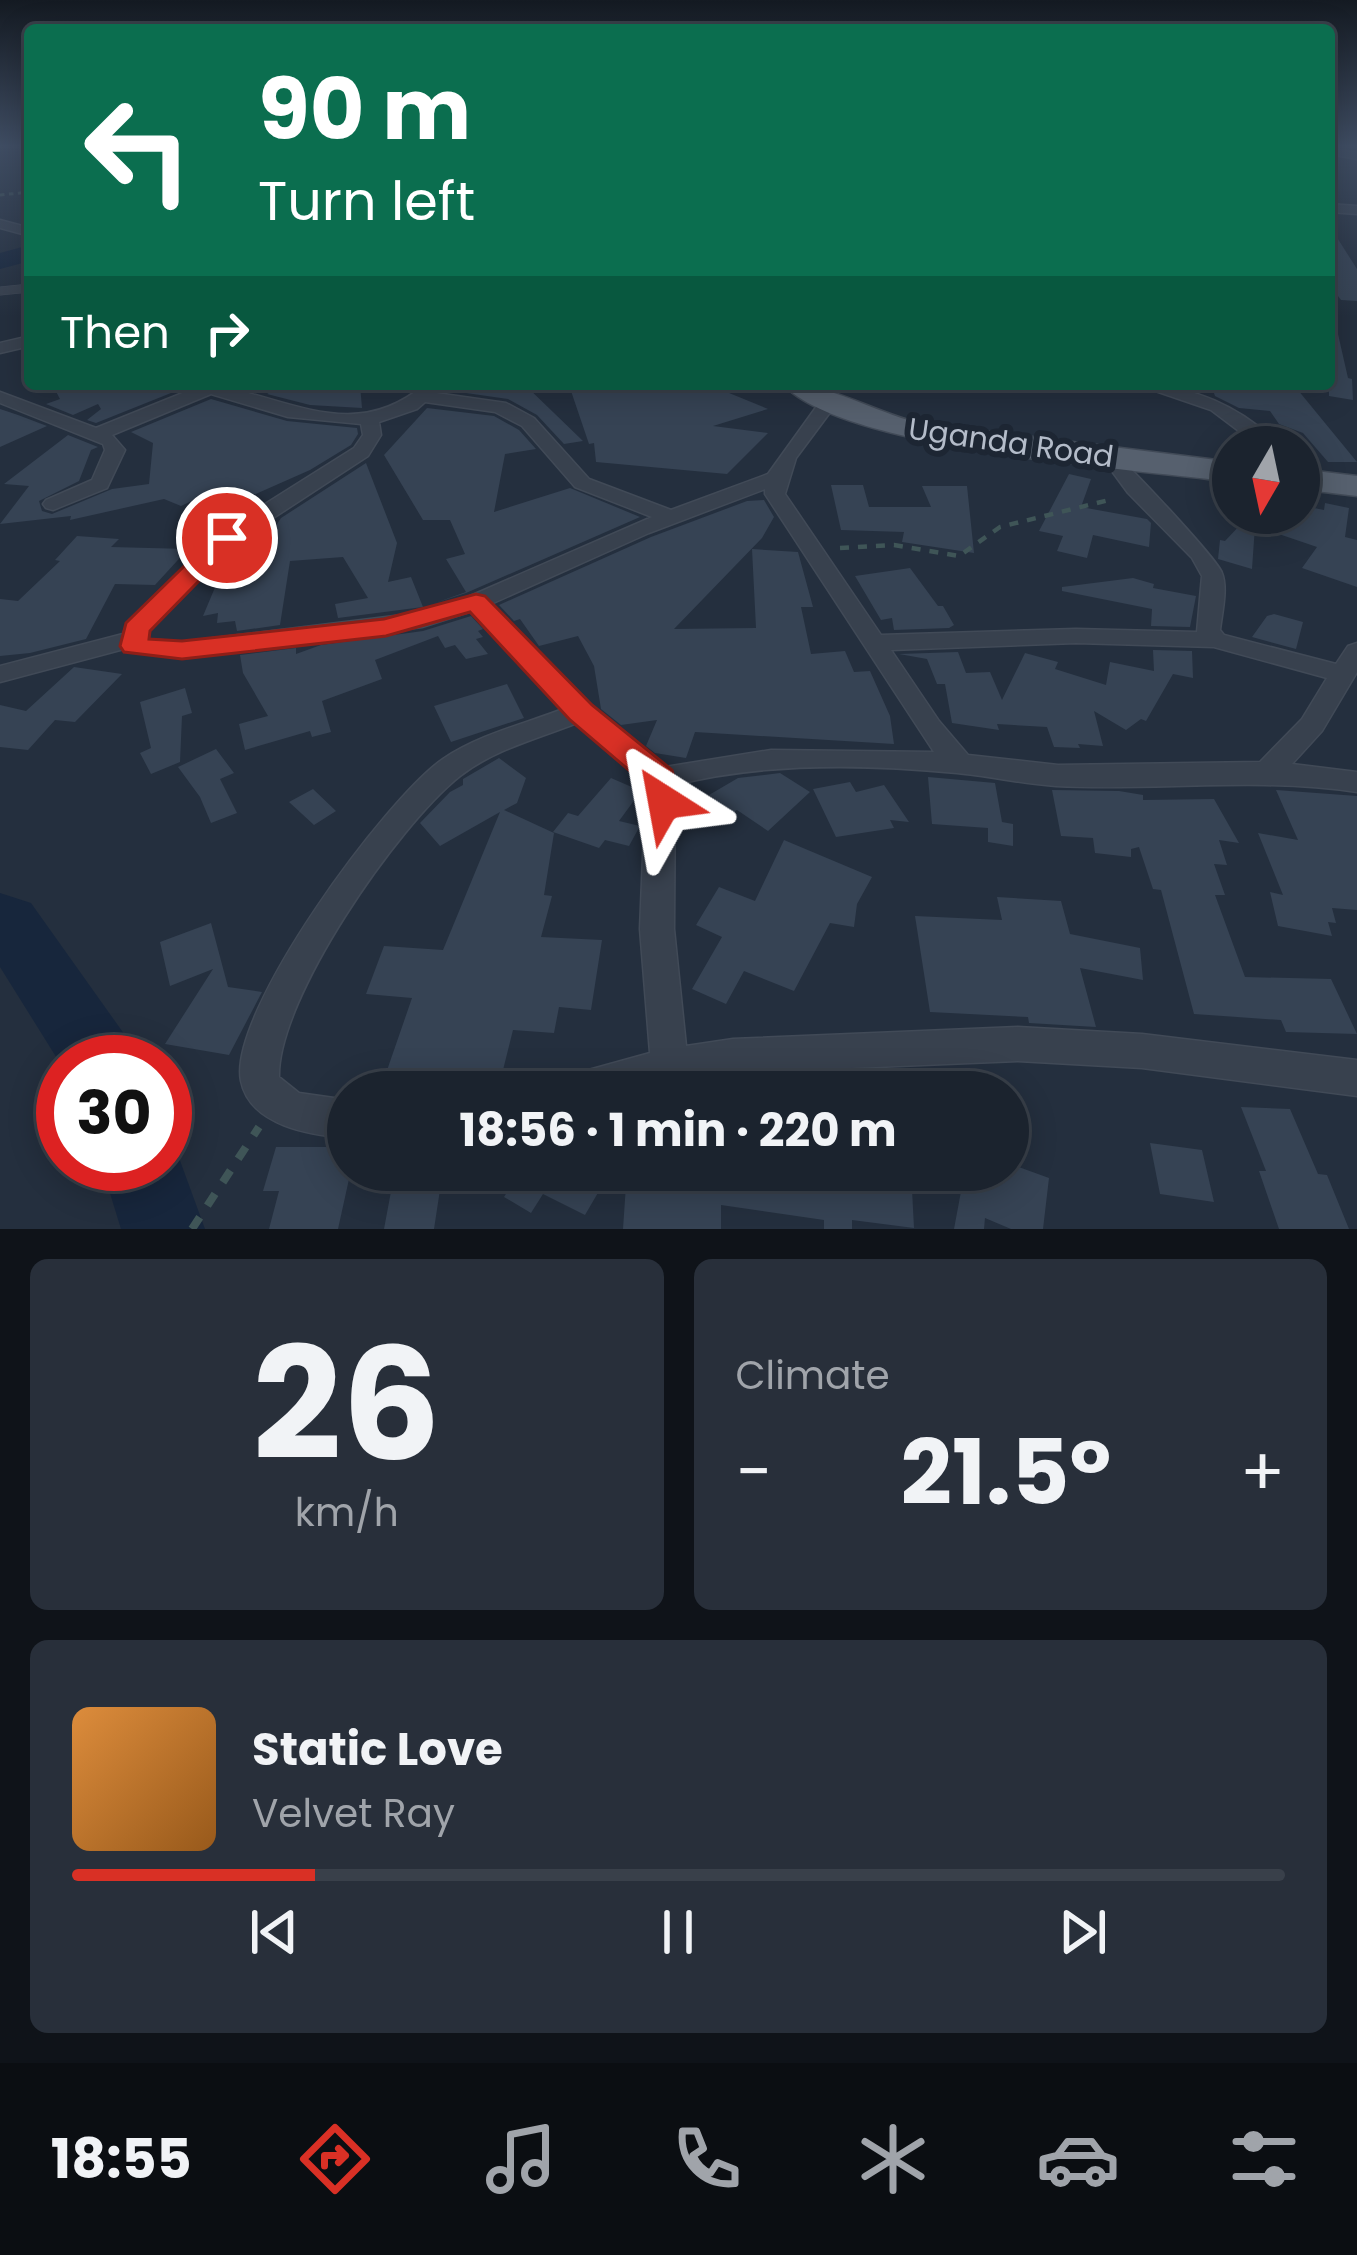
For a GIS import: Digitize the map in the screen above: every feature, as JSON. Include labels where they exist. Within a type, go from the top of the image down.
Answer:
[{"type":"main road","name":"Uganda Road","points":[[807,390],[828,403],[918,432],[1212,469]]},
{"type":"main road","points":[[1320,479],[1357,485]]},
{"type":"street","points":[[96,435],[199,390]]},
{"type":"street","points":[[228,390],[321,416],[370,422],[385,419],[429,390],[500,406],[528,422],[582,483],[671,517]]},
{"type":"street","points":[[1164,390],[1217,406],[1244,426]]},
{"type":"street","points":[[2,400],[111,441],[115,450],[106,476],[88,493],[53,504]]},
{"type":"street","points":[[0,674],[131,640],[146,650],[386,628],[476,602],[671,517],[774,479],[828,403]]},
{"type":"street","points":[[131,640],[136,629],[227,538],[361,452],[372,435],[370,422]]},
{"type":"street","points":[[1113,458],[1135,489],[1201,555],[1213,576],[1208,630],[1215,640]]},
{"type":"street","points":[[1135,489],[1168,464]]},
{"type":"street","points":[[774,479],[780,503],[812,555],[945,751],[959,763]]},
{"type":"street","points":[[476,602],[581,712],[660,778],[664,802],[657,888],[670,1065]]},
{"type":"street","points":[[874,643],[1076,636],[1215,640],[1350,663],[1312,725],[1268,772]]},
{"type":"street","points":[[327,1118],[275,1102],[258,1079],[259,1057],[308,952],[350,879],[418,796],[453,766],[581,712]]},
{"type":"street","points":[[660,778],[693,768],[780,759],[959,763],[1039,777],[1268,772],[1357,782]]},
{"type":"street","points":[[648,1071],[733,1056],[1018,1044],[1142,1051],[1357,1078]]},
{"type":"path","points":[[812,555],[877,544],[958,556],[1000,527],[1086,508],[1135,489]]},
{"type":"path","points":[[192,1229],[275,1102]]},
{"type":"building","points":[[1335,234],[1357,269],[1357,301],[1341,300],[1335,292]]},
{"type":"building","points":[[1335,334],[1352,379],[1353,400],[1329,396],[1329,390],[1335,390]]},
{"type":"building","points":[[55,390],[178,390],[96,423],[87,420],[101,409],[98,404],[73,415],[46,404],[60,399]]},
{"type":"building","points":[[274,390],[360,390],[362,408],[310,405],[267,394]]},
{"type":"building","points":[[530,390],[583,441],[564,444],[537,415],[508,399],[452,391]]},
{"type":"building","points":[[722,390],[768,409],[713,426],[768,433],[727,474],[596,462],[594,443],[589,444],[571,391]]},
{"type":"building","points":[[1213,390],[1298,390],[1357,462],[1328,462],[1320,453],[1320,426],[1284,426],[1270,411],[1239,408],[1215,396]]},
{"type":"building","points":[[211,399],[287,421],[357,428],[358,434],[351,445],[310,470],[235,503],[213,491],[181,506],[164,499],[70,520],[71,516],[0,524],[29,486],[4,484],[68,435],[98,447],[91,450],[79,481],[39,501],[42,511],[52,514],[112,489],[149,484],[153,443],[131,432]]},
{"type":"building","points":[[427,408],[494,416],[519,430],[536,449],[505,454],[494,512],[570,488],[640,517],[466,593],[435,603],[466,592],[446,559],[465,554],[450,520],[423,520],[384,455]]},
{"type":"building","points":[[0,409],[18,415],[47,426],[0,447]]},
{"type":"building","points":[[366,463],[397,543],[388,582],[411,577],[423,607],[338,618],[335,604],[368,598],[343,557],[290,561],[280,625],[237,631],[235,621],[217,623],[218,613],[203,616],[224,566],[219,566],[238,547],[254,536],[269,536],[281,518]]},
{"type":"building","points":[[1069,474],[1091,479],[1081,507],[1147,519],[1151,523],[1149,547],[1093,535],[1087,558],[1057,551],[1063,536],[1039,531]]},
{"type":"building","points":[[831,485],[863,485],[869,507],[931,507],[922,486],[967,486],[974,553],[902,542],[904,532],[841,530]]},
{"type":"building","points":[[764,500],[774,517],[762,538],[674,629],[756,628],[752,549],[798,552],[813,607],[801,607],[811,654],[845,651],[854,672],[870,671],[890,716],[894,744],[695,732],[686,758],[655,753],[646,746],[657,720],[621,725],[601,709],[594,666],[578,636],[539,646],[520,619],[514,621],[499,605],[651,537],[747,501]]},
{"type":"building","points":[[1325,503],[1349,508],[1345,537],[1357,540],[1357,587],[1302,568],[1317,547],[1279,534],[1320,534],[1320,509],[1324,510]]},
{"type":"building","points":[[1232,534],[1254,534],[1252,569],[1218,559],[1220,540]]},
{"type":"building","points":[[77,536],[119,539],[111,547],[188,549],[155,585],[115,584],[86,639],[0,656],[0,599],[18,601],[60,561],[55,560]]},
{"type":"building","points":[[910,568],[954,625],[894,630],[892,618],[881,620],[855,576]]},
{"type":"building","points":[[1133,578],[1154,584],[1153,588],[1196,596],[1190,627],[1151,626],[1152,609],[1062,591],[1062,587]]},
{"type":"building","points":[[471,616],[483,629],[478,631],[483,637],[476,639],[488,654],[466,659],[455,645],[445,648],[438,636],[375,660],[382,679],[322,701],[331,732],[312,737],[310,731],[245,750],[239,724],[268,716],[243,673],[240,655],[296,648],[296,654],[321,645],[423,631]]},
{"type":"building","points":[[1267,616],[1303,622],[1296,649],[1252,637]]},
{"type":"building","points":[[1153,650],[1192,651],[1193,678],[1173,674],[1146,721],[1141,719],[1126,730],[1094,711],[1103,746],[1078,744],[1080,748],[1054,747],[1047,727],[997,724],[999,730],[952,723],[945,684],[937,684],[927,659],[899,654],[958,652],[966,673],[990,672],[1002,700],[1025,653],[1058,662],[1055,669],[1106,685],[1110,662],[1154,671]]},
{"type":"building","points":[[74,667],[122,674],[75,722],[55,720],[28,750],[0,747],[0,705],[26,711]]},
{"type":"building","points":[[507,684],[524,718],[451,742],[434,706]]},
{"type":"building","points":[[185,688],[192,713],[182,716],[180,762],[151,774],[140,753],[151,748],[140,702]]},
{"type":"building","points":[[216,749],[234,773],[220,779],[237,813],[211,823],[200,797],[178,767]]},
{"type":"building","points":[[499,758],[526,778],[517,803],[504,810],[554,833],[544,895],[552,896],[541,937],[602,940],[591,1010],[559,1007],[554,1033],[513,1030],[503,1071],[387,1071],[412,998],[366,994],[384,946],[443,950],[500,812],[440,846],[420,823],[463,785],[463,779]]},
{"type":"building","points":[[780,773],[810,792],[768,831],[737,810],[727,815],[709,795],[738,778]]},
{"type":"building","points":[[928,777],[995,783],[1002,822],[1013,824],[1013,846],[988,842],[988,828],[932,824]]},
{"type":"building","points":[[611,778],[641,791],[619,821],[640,826],[629,846],[605,840],[599,848],[553,832],[568,813],[578,816]]},
{"type":"building","points":[[850,782],[856,792],[884,785],[909,822],[890,820],[894,828],[836,837],[813,789]]},
{"type":"building","points":[[313,789],[336,811],[314,825],[289,802]]},
{"type":"building","points":[[1052,790],[1119,791],[1143,795],[1143,800],[1214,799],[1239,843],[1219,840],[1227,865],[1214,864],[1225,895],[1215,895],[1245,977],[1331,979],[1357,1034],[1286,1032],[1281,1020],[1194,1014],[1161,890],[1153,889],[1139,847],[1131,849],[1131,857],[1095,853],[1093,838],[1061,836]]},
{"type":"building","points":[[1276,790],[1357,796],[1357,910],[1332,908],[1336,923],[1328,922],[1332,936],[1278,926],[1270,892],[1283,895],[1258,833],[1298,840]]},
{"type":"building","points":[[784,840],[872,877],[857,904],[854,927],[830,923],[794,991],[744,971],[726,1004],[692,989],[722,937],[696,925],[719,887],[755,901]]},
{"type":"building","points":[[997,897],[1061,901],[1070,934],[1140,948],[1143,980],[1080,968],[1096,1027],[1029,1023],[1028,1017],[930,1012],[915,916],[1002,920]]},
{"type":"building","points":[[211,923],[228,987],[262,992],[229,1055],[192,1049],[192,1035],[171,1035],[213,969],[170,986],[160,942]]},
{"type":"building","points":[[1241,1107],[1290,1109],[1318,1174],[1327,1175],[1349,1229],[1279,1229],[1259,1171],[1266,1171]]},
{"type":"building","points":[[1150,1143],[1202,1150],[1214,1202],[1160,1194]]},
{"type":"building","points":[[276,1147],[327,1147],[327,1191],[346,1191],[338,1229],[269,1229],[279,1191],[263,1191]]},
{"type":"building","points":[[1029,1171],[1049,1178],[1043,1229],[1011,1229],[985,1218],[984,1229],[954,1229],[961,1191],[1029,1191]]},
{"type":"building","points":[[391,1191],[440,1191],[434,1229],[384,1229]]},
{"type":"building","points":[[508,1191],[599,1191],[585,1215],[543,1194],[531,1213],[504,1197]]},
{"type":"building","points":[[626,1191],[912,1191],[914,1228],[852,1220],[852,1229],[824,1229],[824,1220],[721,1205],[721,1229],[623,1229]]},
{"type":"waterway","points":[[0,261],[24,255]]},
{"type":"waterway","points":[[0,920],[7,922],[83,1035]]},
{"type":"waterway","points":[[151,1191],[163,1229]]},
{"type":"route","points":[[227,538],[136,629],[131,640],[134,646],[182,650],[386,628],[476,602],[581,712],[660,778],[664,802]]}]
